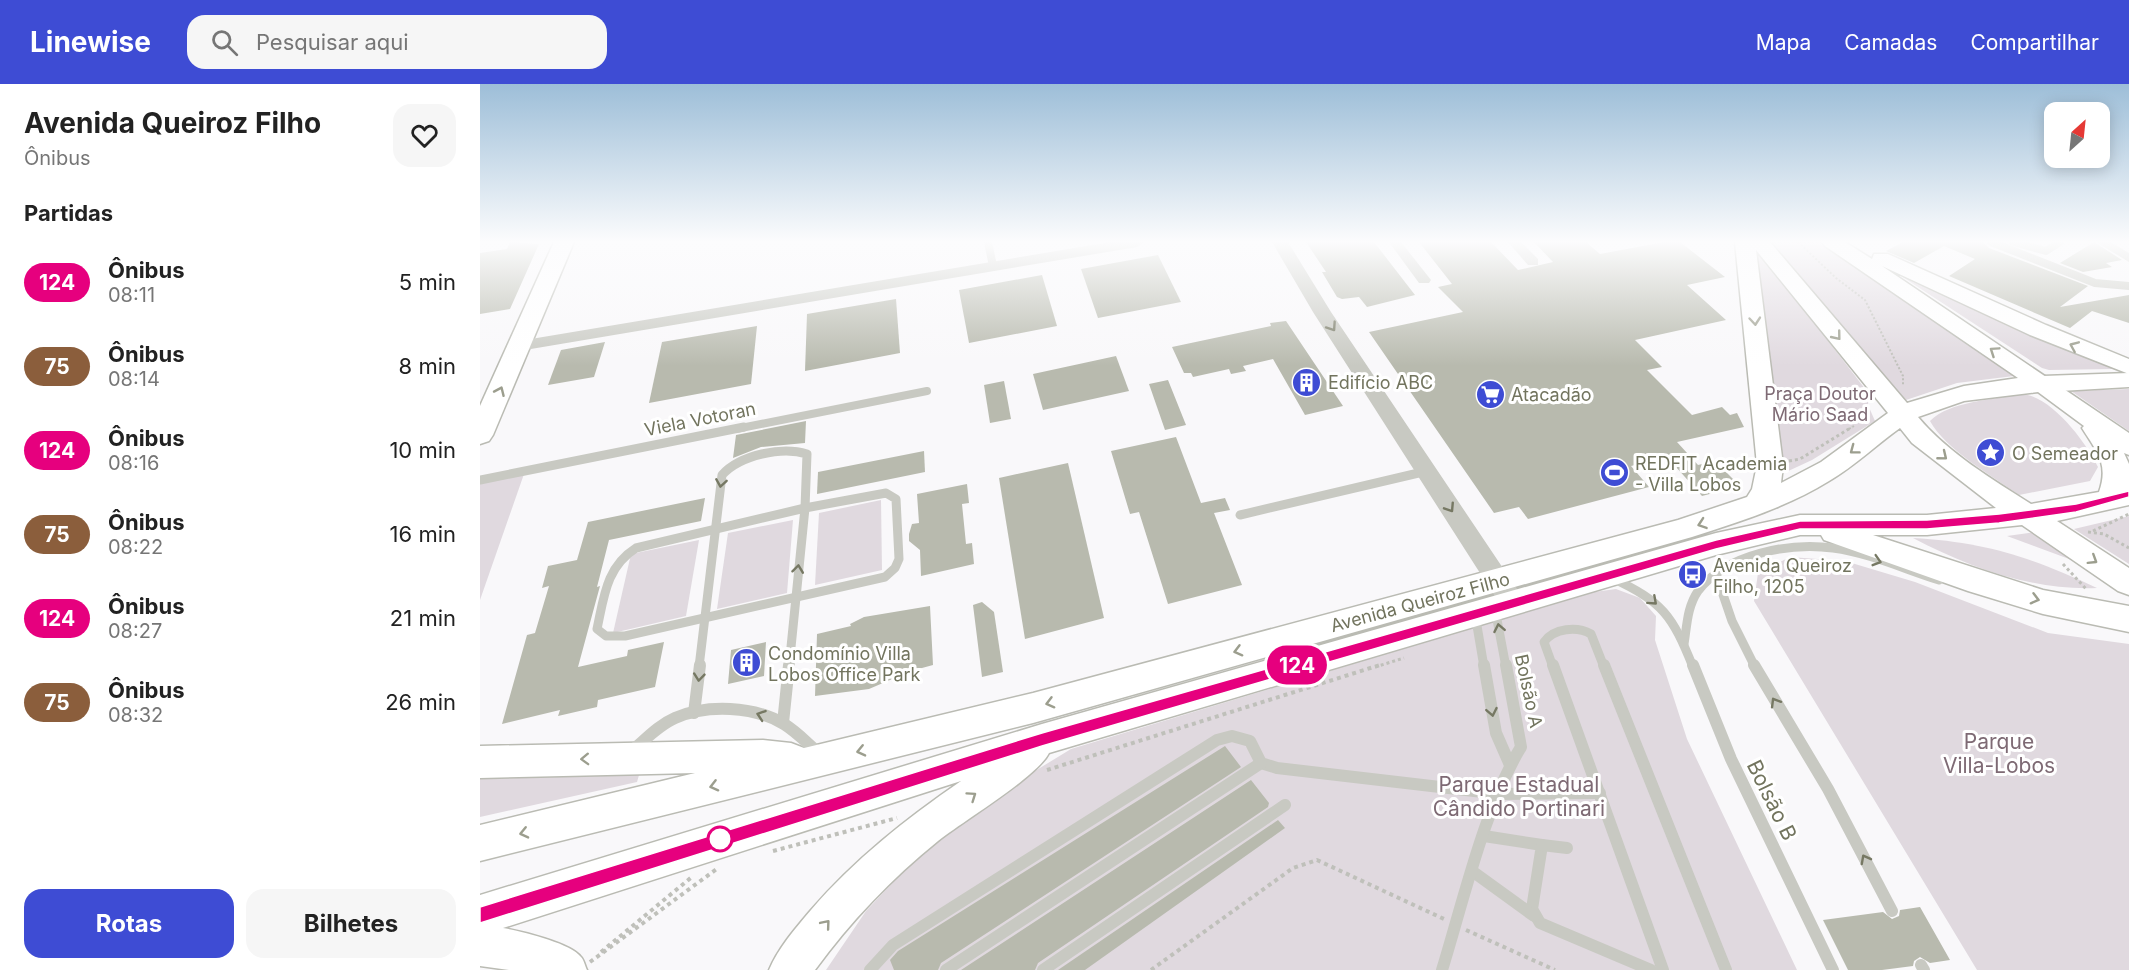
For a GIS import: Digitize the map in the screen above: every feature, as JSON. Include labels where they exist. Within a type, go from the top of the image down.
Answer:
[{"type":"main road","points":[[480,435],[546,283]]},
{"type":"main road","points":[[1750,283],[1770,465],[1766,490],[1757,504]]},
{"type":"main road","points":[[1796,283],[1818,311],[1887,413],[2026,516],[2129,582]]},
{"type":"main road","points":[[1893,283],[2043,384],[2129,446]]},
{"type":"main road","points":[[1937,283],[2038,330],[2129,367]]},
{"type":"main road","name":"Avenida Queiroz Filho","points":[[480,915],[1044,755],[1495,600],[1784,494],[1823,473],[1887,413],[1966,391],[2129,380]]},
{"type":"main road","points":[[2086,414],[2114,458],[2123,503]]},
{"type":"main road","name":"Avenida Queiroz Filho","points":[[480,843],[1033,708],[1607,576],[1716,544],[1800,525],[1927,525],[2026,516],[2123,503]]},
{"type":"main road","points":[[1800,525],[1847,537],[1979,583],[2043,602],[2119,617]]},
{"type":"main road","points":[[790,970],[829,920],[859,888],[925,828],[1007,770],[1044,755]]},
{"type":"main road","points":[[480,762],[763,756],[819,761]]},
{"type":"main road","points":[[480,946],[512,949],[550,961],[581,965]]},
{"type":"street","points":[[519,346],[890,283]]},
{"type":"street","points":[[1305,283],[1426,471],[1495,600]]},
{"type":"lane","points":[[2099,283],[2129,286]]},
{"type":"lane","name":"Viela Votoran","points":[[480,480],[927,391]]},
{"type":"lane","points":[[694,713],[722,475],[727,466],[738,462],[794,450],[807,454],[805,508],[783,723]]},
{"type":"lane","points":[[1240,515],[1426,471]]},
{"type":"lane","points":[[886,493],[896,499],[899,559],[885,577],[625,636],[606,636],[597,629],[612,567],[622,555],[636,548],[805,508],[886,493]]},
{"type":"lane","points":[[1684,644],[1690,607],[1701,588],[1716,574],[1738,562],[1767,554],[1820,547],[1838,549],[1952,584],[1965,586],[1979,583]]},
{"type":"lane","points":[[1716,574],[1724,604],[1738,636],[1806,751],[1892,911]]},
{"type":"lane","name":"Bolsão B","points":[[1607,576],[1632,586],[1658,604],[1671,619],[1684,644],[1731,759],[1833,970]]},
{"type":"lane","points":[[1495,600],[1496,733],[1510,765]]},
{"type":"lane","name":"Bolsão A","points":[[1442,970],[1484,836],[1510,765],[1522,741],[1495,600]]},
{"type":"lane","points":[[1663,970],[1544,642],[1550,634],[1579,628],[1591,634],[1726,970]]},
{"type":"lane","points":[[623,758],[659,729],[682,715],[716,710],[754,712],[783,723],[819,761]]},
{"type":"lane","points":[[870,970],[893,945],[1217,740],[1232,736],[1250,741],[1261,763],[1277,768],[1500,794],[1600,793]]},
{"type":"lane","points":[[946,970],[1261,763]]},
{"type":"lane","points":[[1043,970],[1285,805]]},
{"type":"lane","points":[[1484,836],[1567,848]]},
{"type":"lane","points":[[1534,916],[1532,909],[1542,845]]},
{"type":"lane","points":[[1472,871],[1534,916],[1540,923],[1651,970]]},
{"type":"path","points":[[1770,465],[1800,459],[1887,413],[1897,392],[1904,384],[1903,376],[1864,300],[1843,283]]},
{"type":"path","points":[[2093,531],[2123,503]]},
{"type":"path","points":[[2086,532],[2093,531],[2129,548]]},
{"type":"path","points":[[2057,558],[2119,617]]},
{"type":"path","points":[[1044,755],[1411,655]]},
{"type":"path","points":[[764,854],[883,820],[920,815],[925,828]]},
{"type":"path","points":[[1151,970],[1293,868],[1317,860],[1555,970]]},
{"type":"path","points":[[581,965],[721,866]]},
{"type":"path","points":[[581,965],[696,874]]},
{"type":"green space","name":"Praça Doutor Mário Saad","points":[[1760,283],[1784,283],[1869,394],[1868,405],[1875,421],[1812,460],[1784,473]]},
{"type":"green space","points":[[1804,283],[1885,283],[2013,372],[2014,376],[1957,383],[1906,400],[1899,397]]},
{"type":"green space","points":[[1912,283],[1919,283],[2113,369],[2049,370],[2042,368]]},
{"type":"green space","points":[[2129,389],[2129,431],[2071,391]]},
{"type":"green space","points":[[2020,394],[2043,402],[2066,421],[2076,433],[2098,467],[2090,481],[2019,495],[1958,452],[1946,442],[1930,421],[1939,414],[1960,405]]},
{"type":"green space","points":[[524,474],[480,600],[480,483]]},
{"type":"green space","points":[[881,500],[882,570],[815,585],[819,513]]},
{"type":"green space","points":[[2129,516],[2129,564],[2074,529]]},
{"type":"green space","points":[[793,520],[787,593],[717,609],[728,533]]},
{"type":"green space","points":[[2035,532],[2088,566],[2007,536]]},
{"type":"green space","points":[[1913,538],[1985,547],[2051,568],[2097,588],[2049,586],[2002,575],[1934,549]]},
{"type":"green space","points":[[699,540],[686,616],[613,633],[631,554]]},
{"type":"green space","name":"Parque Villa-Lobos","points":[[1790,557],[1845,561],[1915,582],[2048,633],[2129,644],[2129,970],[1977,970],[1754,601],[1758,573]]},
{"type":"green space","name":"Parque Estadual Cândido Portinari","points":[[1616,589],[1640,598],[1656,616],[1655,640],[1687,739],[1797,970],[826,970],[866,911],[926,847],[989,799],[1071,749],[1587,593]]},
{"type":"green space","points":[[639,775],[637,782],[480,817],[480,779]]},
{"type":"building","points":[[480,283],[521,283],[510,309],[480,314]]},
{"type":"building","points":[[996,283],[1044,283],[1057,326],[969,343],[959,290]]},
{"type":"building","points":[[1086,283],[1172,283],[1181,302],[1098,318]]},
{"type":"building","points":[[1329,283],[1406,283],[1415,295],[1367,307],[1359,297],[1342,299],[1337,297]]},
{"type":"building","points":[[1695,283],[1687,285],[1726,320],[1635,340],[1662,367],[1647,370],[1692,415],[1722,407],[1730,415],[1737,413],[1744,427],[1677,442],[1698,465],[1715,461],[1740,486],[1702,496],[1667,457],[1631,466],[1649,487],[1528,519],[1519,507],[1494,513],[1369,332],[1463,312],[1438,287],[1452,284]]},
{"type":"building","points":[[1966,283],[2081,283],[2088,286],[2060,307],[2129,295],[2129,323],[2092,311],[2070,328]]},
{"type":"building","points":[[896,299],[900,353],[805,371],[807,314]]},
{"type":"building","points":[[1286,321],[1343,406],[1305,415],[1273,359],[1243,366],[1246,371],[1231,374],[1229,369],[1193,377],[1191,373],[1184,373],[1172,347],[1271,326],[1270,323]]},
{"type":"building","points":[[757,326],[751,384],[649,403],[662,342]]},
{"type":"building","points":[[605,342],[594,377],[548,385],[561,350]]},
{"type":"building","points":[[1116,356],[1129,391],[1043,410],[1033,374]]},
{"type":"building","points":[[1168,380],[1186,425],[1165,430],[1149,384]]},
{"type":"building","points":[[1004,381],[1011,419],[990,423],[984,385]]},
{"type":"building","points":[[806,421],[805,443],[761,447],[733,458],[736,435]]},
{"type":"building","points":[[1176,437],[1201,503],[1225,498],[1230,510],[1214,513],[1242,585],[1168,604],[1139,512],[1130,514],[1111,451]]},
{"type":"building","points":[[924,451],[925,472],[817,494],[818,472]]},
{"type":"building","points":[[1068,463],[1104,618],[1025,639],[999,478]]},
{"type":"building","points":[[967,484],[969,503],[962,504],[966,544],[972,543],[974,564],[921,576],[920,550],[909,541],[912,524],[919,523],[917,494]]},
{"type":"building","points":[[705,498],[701,521],[609,540],[597,587],[600,586],[578,667],[627,656],[628,650],[664,642],[655,687],[598,700],[597,707],[558,716],[560,710],[502,724],[527,635],[535,633],[549,586],[542,588],[548,566],[577,560],[588,522]]},
{"type":"building","points":[[982,602],[994,612],[1003,672],[982,677],[973,605]]},
{"type":"building","points":[[930,606],[933,665],[911,671],[869,689],[815,696],[817,634],[851,626],[850,624],[864,617]]},
{"type":"building","name":"Condomínio Villa Lobos Office Park","points":[[766,642],[764,676],[728,684],[731,650]]},
{"type":"building","points":[[1225,746],[1241,767],[941,963],[938,970],[894,970],[890,960],[898,951]]},
{"type":"building","points":[[1251,780],[1269,803],[1268,807],[1038,963],[1035,970],[961,970]]},
{"type":"building","points":[[1278,820],[1285,828],[1085,970],[1058,970]]},
{"type":"building","points":[[1920,907],[1950,960],[1930,963],[1920,957],[1914,961],[1913,966],[1882,970],[1848,970],[1823,920],[1883,912],[1892,919],[1899,916],[1900,910]]},
{"type":"bus line","name":"124","points":[[480,915],[750,829],[1042,740],[1716,544],[1800,525],[1927,525],[2026,516],[2076,508],[2129,495]]},
{"type":"place","name":"Edifício ABC","points":[[1307,382]]},
{"type":"place","name":"Atacadão","points":[[1490,394]]},
{"type":"place","name":"O Semeador","points":[[1991,453]]},
{"type":"place","name":"REDFIT Academia - Villa Lobos","points":[[1614,473]]},
{"type":"place","name":"Avenida Queiroz Filho, 1205","points":[[1692,575]]},
{"type":"place","name":"Condomínio Villa Lobos Office Park","points":[[747,663]]}]
